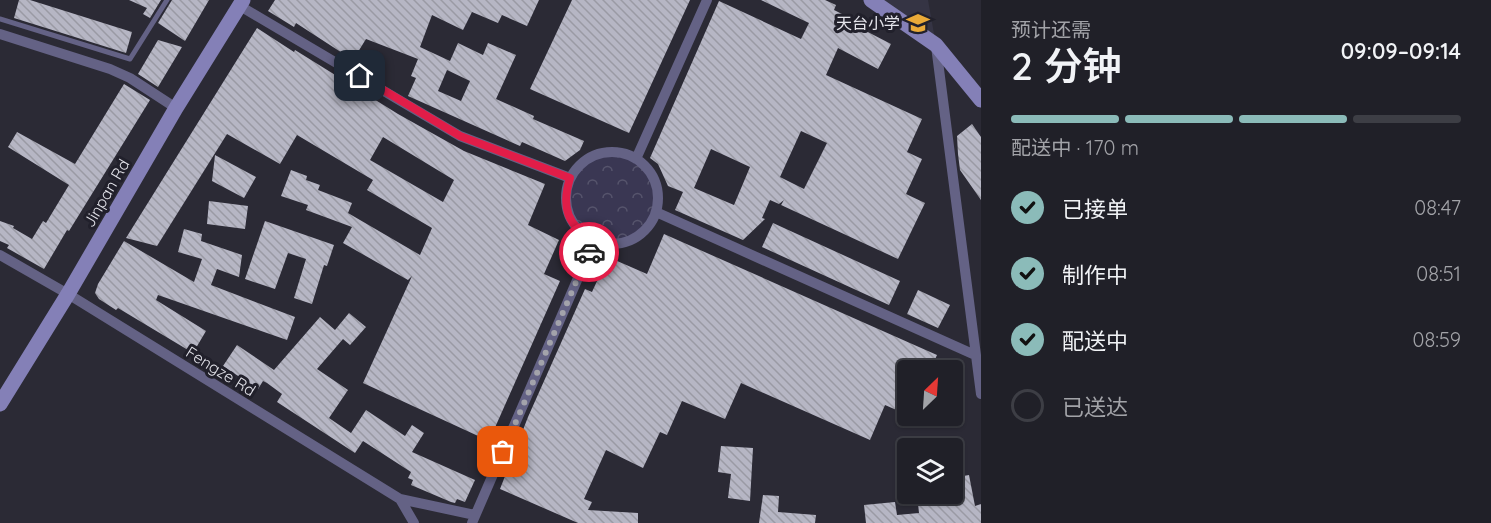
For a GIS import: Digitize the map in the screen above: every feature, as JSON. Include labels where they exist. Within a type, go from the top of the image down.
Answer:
[{"type":"main road","points":[[871,0],[936,45],[981,100]]},
{"type":"main road","name":"Jinpan Rd","points":[[0,404],[68,294],[176,108],[242,3]]},
{"type":"street","points":[[636,159],[707,0]]},
{"type":"street","points":[[242,3],[460,136],[570,178]]},
{"type":"street","points":[[0,34],[110,69],[130,78],[176,108]]},
{"type":"street","points":[[936,45],[981,394]]},
{"type":"street","points":[[606,152],[621,153],[636,159],[647,169],[655,182],[658,197],[656,212],[649,226],[638,236],[624,243],[609,244],[594,241],[581,233],[571,222],[566,207],[565,192],[570,178],[579,165],[591,156],[606,152]]},
{"type":"street","points":[[656,212],[975,356]]},
{"type":"street","points":[[400,499],[474,519],[594,241]]},
{"type":"street","name":"Fengze Rd","points":[[0,255],[68,294],[400,499],[414,523]]},
{"type":"lane","points":[[0,19],[130,59],[167,0]]},
{"type":"shaded area","name":"天台小学","points":[[871,0],[928,0],[936,45]]},
{"type":"green space","points":[[612,152],[630,155],[645,165],[655,180],[658,198],[655,216],[645,231],[630,241],[612,244],[594,241],[579,231],[569,216],[566,198],[569,180],[579,165],[594,155]]},
{"type":"building","points":[[19,0],[30,0],[132,32],[126,53],[14,18]]},
{"type":"building","points":[[129,0],[161,0],[150,18],[143,14],[147,8]]},
{"type":"building","points":[[172,0],[209,0],[185,41],[158,23]]},
{"type":"building","points":[[275,0],[539,0],[527,26],[502,15],[498,23],[472,12],[463,30],[432,15],[420,47],[450,61],[458,43],[483,55],[488,43],[516,55],[496,99],[534,116],[533,119],[584,141],[580,150],[565,161],[522,142],[520,146],[408,96],[416,78],[411,76],[418,59],[366,39],[353,60],[296,23],[294,27],[268,11]],"holes":[[[447,70],[470,81],[461,101],[438,91]]]},
{"type":"building","points":[[572,0],[690,0],[629,133],[530,89]]},
{"type":"building","points":[[761,0],[825,0],[836,5],[834,10],[866,26],[864,30],[891,44],[878,69],[838,48],[826,75],[922,119],[907,152],[922,159],[906,194],[925,203],[898,259],[781,205],[784,200],[779,204],[770,200],[762,218],[765,219],[743,240],[675,210],[683,192],[668,186],[658,164],[650,158],[719,1],[801,39],[809,23]],"holes":[[[801,131],[827,143],[804,189],[780,177]],[[711,149],[750,167],[734,205],[694,188]]]},
{"type":"building","points":[[257,28],[398,114],[464,151],[545,184],[528,225],[559,240],[544,274],[560,281],[489,441],[363,383],[412,276],[408,280],[343,243],[352,227],[306,210],[308,205],[281,196],[291,170],[307,176],[306,180],[320,185],[318,190],[352,203],[348,213],[420,255],[432,228],[367,190],[373,180],[297,135],[280,164],[227,134],[157,246],[126,238]],"holes":[[[383,137],[454,180],[443,202],[370,160]]]},
{"type":"building","points":[[158,40],[182,47],[158,87],[138,74]]},
{"type":"building","points":[[124,84],[150,100],[44,269],[7,248],[9,245],[0,241],[0,221],[14,226],[13,228],[32,239],[43,221],[46,223],[69,185],[8,147],[17,132],[75,164]]},
{"type":"building","points":[[972,124],[981,137],[981,200],[960,170],[958,154],[957,136]]},
{"type":"building","points":[[215,155],[256,177],[244,198],[212,181]]},
{"type":"building","points":[[209,201],[248,206],[245,229],[207,224]]},
{"type":"building","points":[[265,221],[334,245],[327,266],[324,265],[312,304],[294,298],[306,259],[288,253],[275,289],[245,279]]},
{"type":"building","points":[[773,223],[900,281],[889,305],[762,247]]},
{"type":"building","points":[[184,229],[202,234],[201,241],[242,255],[239,277],[217,269],[211,285],[295,317],[287,340],[158,295],[156,300],[206,331],[193,353],[99,299],[95,293],[98,284],[124,241],[194,282],[202,259],[178,252]]},
{"type":"building","points":[[664,234],[937,355],[935,360],[897,360],[897,410],[885,405],[870,440],[741,383],[725,419],[682,401],[667,435],[660,432],[643,468],[606,450],[584,499],[592,502],[588,510],[638,513],[638,523],[578,523],[500,489],[528,417],[585,289],[592,292],[608,257],[647,274]]},
{"type":"building","points":[[918,290],[950,305],[938,328],[907,314]]},
{"type":"building","points":[[349,313],[366,327],[350,345],[343,339],[317,369],[348,390],[329,418],[351,433],[366,410],[405,436],[412,425],[424,433],[412,452],[475,480],[465,502],[457,499],[455,503],[451,502],[411,485],[413,480],[408,478],[411,472],[363,441],[355,453],[277,402],[282,394],[267,383],[263,381],[258,389],[223,366],[237,345],[274,370],[320,317],[335,330]]},
{"type":"building","points":[[721,446],[753,448],[750,501],[728,498],[731,474],[718,472]]},
{"type":"building","points":[[969,475],[975,506],[981,504],[981,523],[866,523],[864,505],[895,502],[897,515],[919,513],[918,504],[963,504],[963,476]]},
{"type":"building","points":[[763,495],[779,496],[778,512],[816,515],[815,523],[759,523]]},
{"type":"way so far","points":[[503,452],[589,252]]},
{"type":"place","name":"天台小学","points":[[918,23]]},
{"type":"route","points":[[360,76],[460,136],[570,178],[565,192],[566,207],[571,222],[581,233],[594,241],[589,252]]}]
